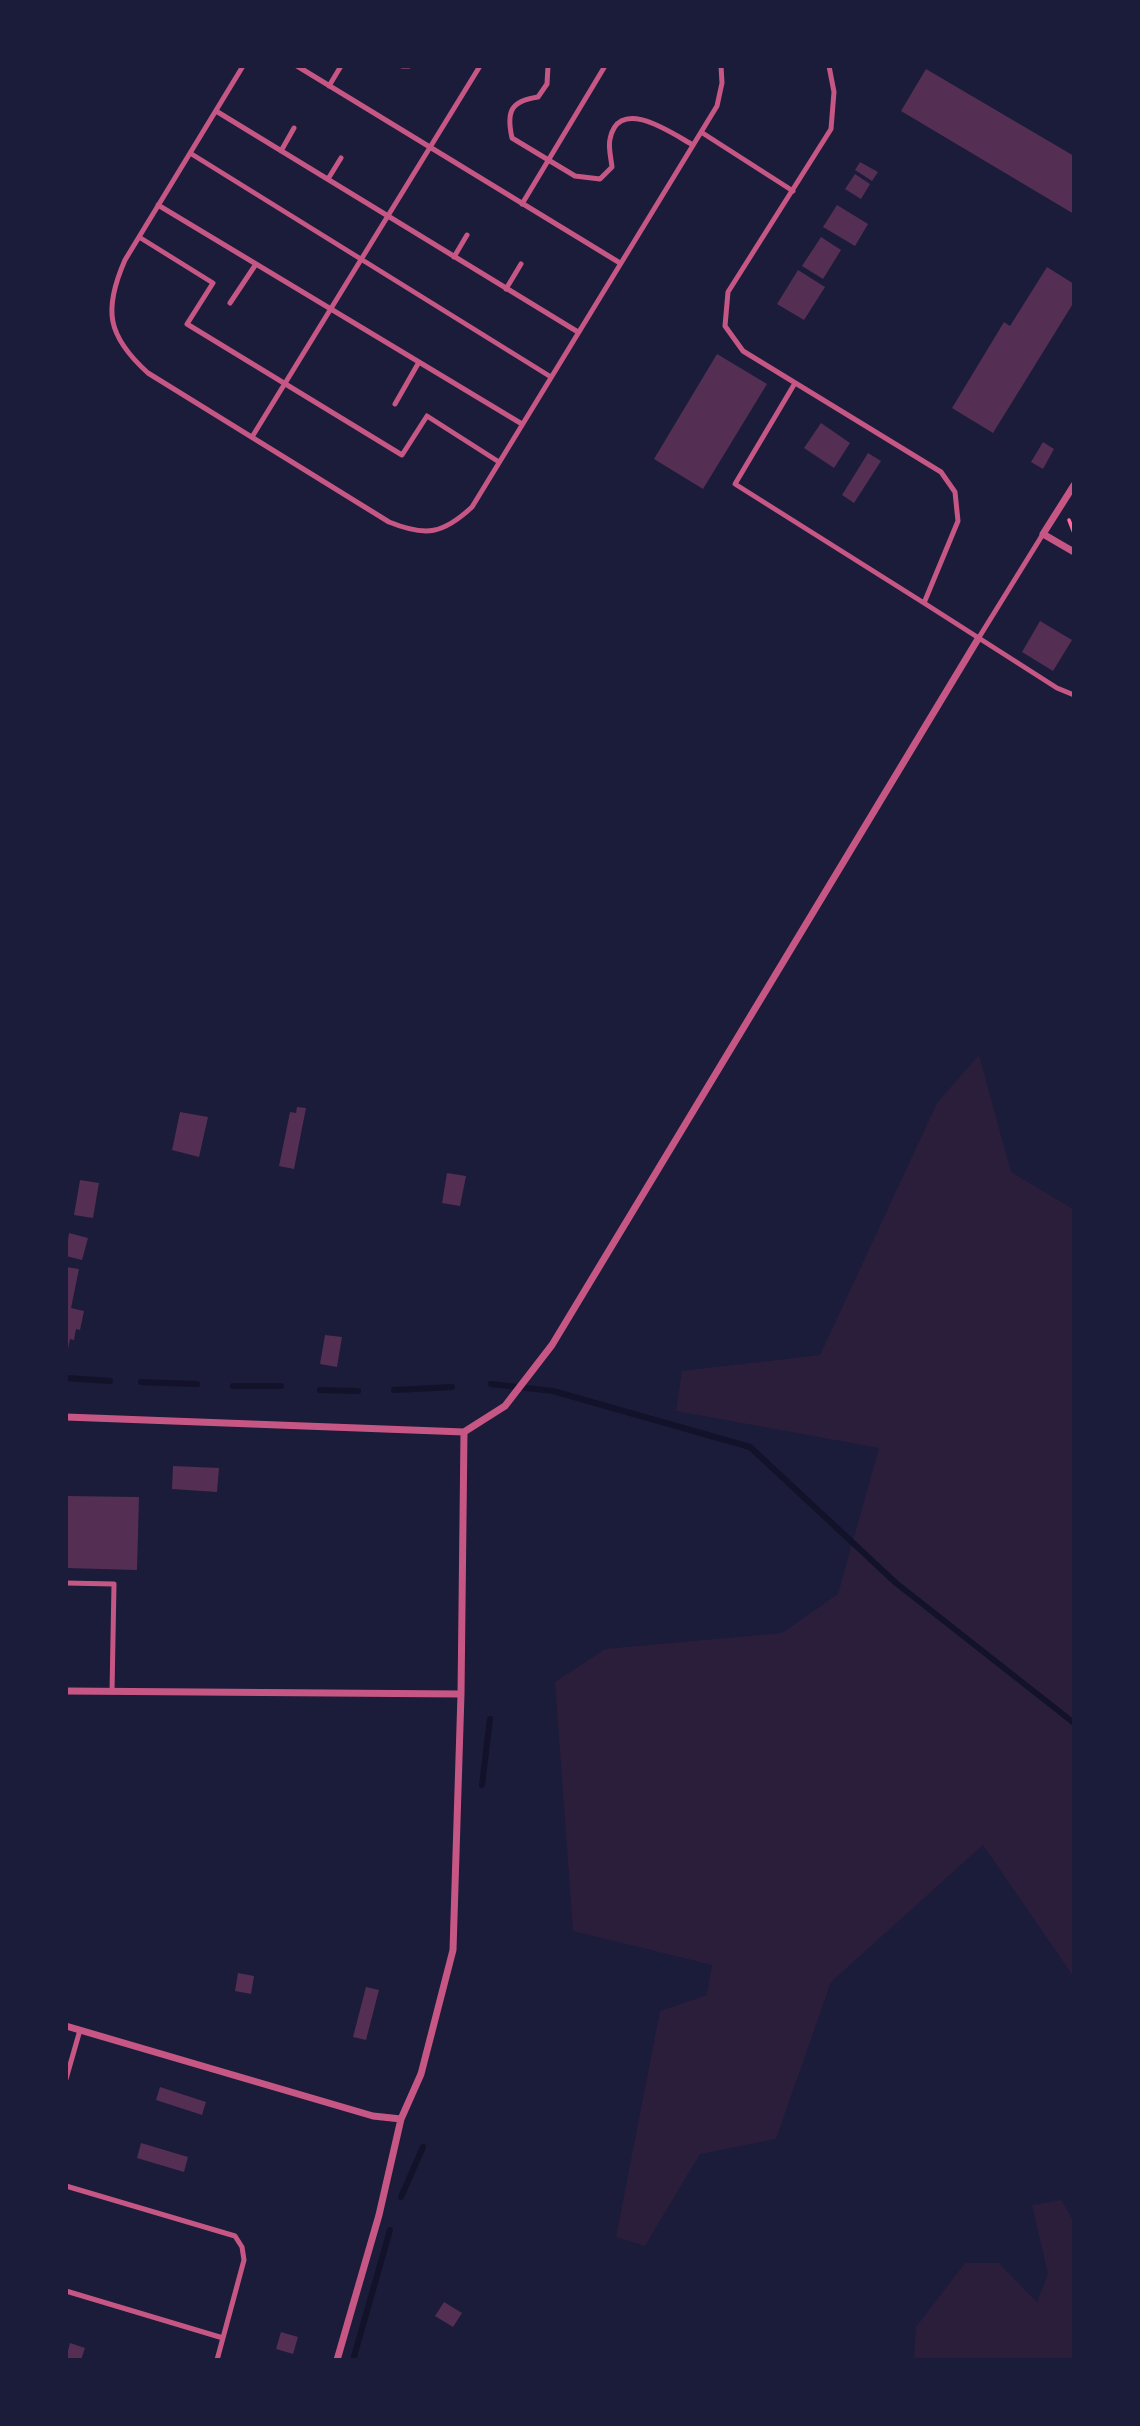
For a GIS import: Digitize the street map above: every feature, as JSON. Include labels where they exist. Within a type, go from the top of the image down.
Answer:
[{"type":"street","points":[[1073,485],[1044,534],[1073,552]]},
{"type":"street","points":[[66,1417],[464,1432],[505,1406],[552,1345],[978,639]]},
{"type":"street","points":[[337,2360],[379,2215],[401,2119],[421,2074],[453,1950],[461,1694],[464,1432]]},
{"type":"street","points":[[66,1691],[461,1694]]},
{"type":"street","points":[[66,2026],[373,2116],[401,2119]]},
{"type":"lane","points":[[243,66],[139,237],[112,288],[110,312],[125,352],[148,373],[390,522],[410,530],[435,531],[453,525],[472,507],[717,106],[722,83],[720,66]]},
{"type":"lane","points":[[297,66],[620,263]]},
{"type":"lane","points":[[329,86],[341,66]]},
{"type":"lane","points":[[402,66],[409,66]]},
{"type":"lane","points":[[252,437],[480,66]]},
{"type":"lane","points":[[548,66],[547,84],[538,97],[522,100],[512,110],[509,124],[512,138],[575,176],[600,178],[612,167],[610,138],[619,124],[631,118],[648,120],[693,145]]},
{"type":"lane","points":[[522,204],[604,66]]},
{"type":"lane","points":[[829,66],[834,92],[831,129],[727,292],[725,326],[743,351],[941,472],[955,492],[958,522],[924,603]]},
{"type":"lane","points":[[216,111],[578,332]]},
{"type":"lane","points":[[281,151],[294,128]]},
{"type":"lane","points":[[701,132],[793,191]]},
{"type":"lane","points":[[190,153],[551,377]]},
{"type":"lane","points":[[328,180],[341,158]]},
{"type":"lane","points":[[158,205],[522,424]]},
{"type":"lane","points":[[454,257],[467,235]]},
{"type":"lane","points":[[139,237],[214,283],[187,324],[402,455],[427,416],[499,462]]},
{"type":"lane","points":[[230,303],[256,264]]},
{"type":"lane","points":[[506,289],[521,264]]},
{"type":"lane","points":[[395,404],[418,362]]},
{"type":"lane","points":[[796,383],[735,484],[978,639],[1073,695]]},
{"type":"lane","points":[[978,639],[1044,534]]},
{"type":"lane","points":[[66,1583],[114,1584],[112,1692]]},
{"type":"lane","points":[[66,2079],[80,2030]]},
{"type":"lane","points":[[66,2186],[235,2236],[242,2247],[244,2260],[217,2360]]},
{"type":"lane","points":[[66,2291],[223,2337]]},
{"type":"path","points":[[1069,520],[1073,533]]},
{"type":"shaded area","points":[[979,1055],[1011,1172],[1073,1209],[1073,1976],[983,1845],[831,1982],[776,2139],[700,2154],[645,2246],[616,2237],[660,2011],[707,1995],[712,1965],[573,1931],[555,1682],[605,1649],[782,1633],[838,1594],[879,1448],[676,1411],[682,1371],[820,1355],[937,1103]]},
{"type":"shaded area","points":[[1061,2200],[1073,2220],[1073,2359],[914,2359],[916,2327],[965,2263],[999,2263],[1037,2302],[1048,2274],[1032,2205]]},
{"type":"building","points":[[926,69],[1074,156],[1074,214],[901,111]]},
{"type":"building","points":[[860,162],[878,172],[872,181],[855,170]]},
{"type":"building","points":[[855,174],[870,184],[861,199],[845,189]]},
{"type":"building","points":[[837,205],[868,224],[855,246],[823,227]]},
{"type":"building","points":[[821,237],[841,250],[823,279],[802,266]]},
{"type":"building","points":[[1047,267],[1074,284],[1074,302],[993,433],[952,408],[1004,322],[1010,326]]},
{"type":"building","points":[[798,270],[825,287],[804,320],[777,304]]},
{"type":"building","points":[[717,354],[767,384],[703,489],[654,459]]},
{"type":"building","points":[[821,423],[850,443],[834,468],[804,448]]},
{"type":"building","points":[[1043,442],[1054,449],[1043,469],[1031,462]]},
{"type":"building","points":[[868,453],[881,461],[854,503],[842,495]]},
{"type":"building","points":[[1040,621],[1072,640],[1053,671],[1022,652]]},
{"type":"building","points":[[297,1107],[306,1108],[294,1169],[279,1166],[290,1112],[296,1113]]},
{"type":"building","points":[[180,1112],[208,1117],[199,1157],[172,1150]]},
{"type":"building","points":[[447,1173],[466,1176],[460,1206],[442,1203]]},
{"type":"building","points":[[80,1180],[99,1183],[93,1218],[74,1215]]},
{"type":"building","points":[[69,1233],[88,1238],[82,1260],[66,1256]]},
{"type":"building","points":[[66,1267],[79,1269],[71,1308],[84,1311],[80,1330],[76,1329],[74,1340],[70,1339],[68,1349]]},
{"type":"building","points":[[325,1335],[342,1337],[337,1367],[320,1364]]},
{"type":"building","points":[[173,1466],[219,1468],[217,1492],[172,1489]]},
{"type":"building","points":[[66,1496],[139,1497],[137,1570],[66,1568]]},
{"type":"building","points":[[238,1973],[254,1976],[251,1994],[235,1991]]},
{"type":"building","points":[[366,1987],[379,1990],[366,2040],[353,2037]]},
{"type":"building","points":[[160,2087],[206,2102],[202,2115],[156,2100]]},
{"type":"building","points":[[141,2143],[188,2157],[184,2172],[137,2158]]},
{"type":"building","points":[[444,2302],[462,2313],[453,2327],[435,2316]]},
{"type":"building","points":[[281,2332],[298,2337],[293,2354],[276,2349]]},
{"type":"building","points":[[70,2343],[85,2348],[81,2360],[66,2359]]},
{"type":"waterway","points":[[66,1378],[110,1381]]},
{"type":"waterway","points":[[141,1382],[197,1384]]},
{"type":"waterway","points":[[491,1384],[553,1391],[750,1447],[896,1583],[1074,1723]]},
{"type":"waterway","points":[[233,1386],[281,1386]]},
{"type":"waterway","points":[[394,1390],[452,1387]]},
{"type":"waterway","points":[[320,1390],[358,1391]]},
{"type":"waterway","points":[[482,1785],[490,1719]]},
{"type":"waterway","points":[[401,2197],[423,2147]]},
{"type":"waterway","points":[[353,2360],[390,2230]]}]
